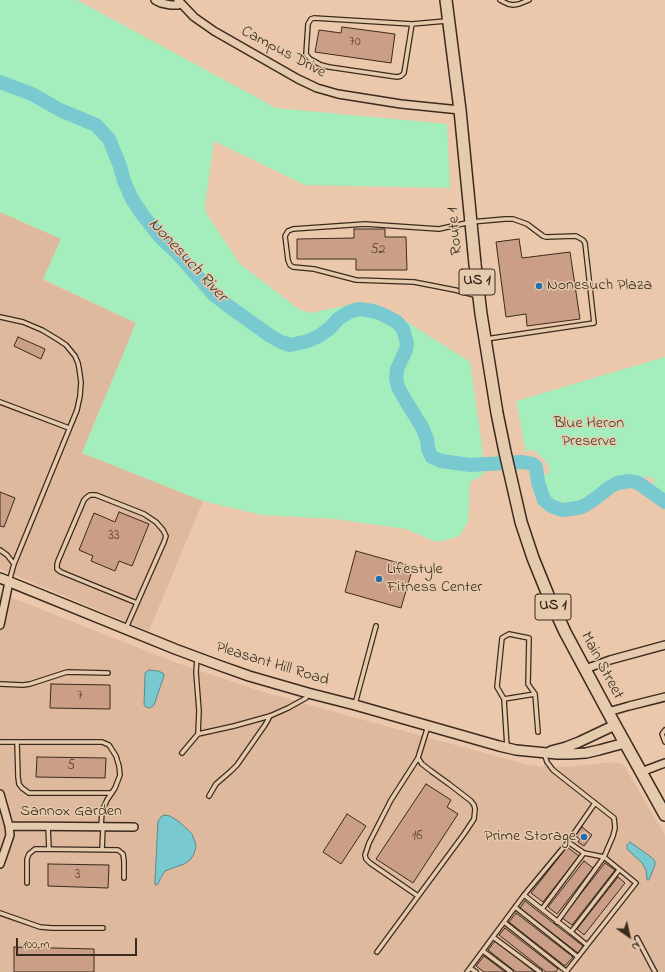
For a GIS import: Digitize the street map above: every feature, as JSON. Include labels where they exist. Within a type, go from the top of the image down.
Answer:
[{"type":"main road","name":"Route 1","points":[[446,0],[460,110],[479,296],[493,392],[511,480]]},
{"type":"main road","name":"Main Street","points":[[511,480],[521,522],[533,558],[557,615],[615,726],[665,815]]},
{"type":"street","points":[[155,0],[171,5],[178,5],[180,2]]},
{"type":"street","name":"Campus Drive","points":[[180,2],[194,17],[214,31],[298,79],[317,88],[338,94],[401,104],[460,110]]},
{"type":"street","points":[[0,625],[4,580]]},
{"type":"street","name":"Pleasant Hill Road","points":[[4,580],[249,676],[507,748],[563,754],[586,753],[625,744]]},
{"type":"street","points":[[585,669],[610,660],[665,645]]},
{"type":"street","points":[[608,712],[665,697]]},
{"type":"street","name":"Pleasant Hill Road","points":[[544,752],[566,747],[615,726]]},
{"type":"street","points":[[641,772],[665,764]]},
{"type":"street","points":[[0,794],[10,835],[0,864]]},
{"type":"street","name":"Sannox Garden","points":[[9,826],[134,827]]},
{"type":"lane","points":[[500,0],[513,5],[529,0]]},
{"type":"lane","points":[[412,24],[404,73],[401,76],[397,77],[329,68],[310,59],[306,54],[308,24],[311,19],[314,18],[412,24],[449,20]]},
{"type":"lane","points":[[479,296],[414,282],[356,280],[314,269],[293,267],[288,260],[285,236],[288,231],[293,229],[365,224],[440,229],[471,222],[513,219],[527,224],[543,236],[549,238],[576,236],[580,238],[585,243],[594,323],[485,339]]},
{"type":"lane","points":[[0,317],[24,322],[58,339],[66,345],[75,356],[80,375],[80,396],[77,410],[14,564],[4,580]]},
{"type":"lane","points":[[0,402],[69,428]]},
{"type":"lane","points":[[126,628],[164,542],[166,536],[156,522],[144,514],[96,495],[90,495],[86,497],[82,504],[56,565],[57,569],[137,603]]},
{"type":"lane","points":[[0,550],[7,555],[14,564]]},
{"type":"lane","points":[[355,705],[376,626]]},
{"type":"lane","points":[[507,748],[504,699],[497,687],[502,638],[509,634],[529,638],[528,684],[535,694],[538,732]]},
{"type":"lane","points":[[198,657],[196,672],[198,734]]},
{"type":"lane","points":[[0,684],[30,684],[67,672],[108,674]]},
{"type":"lane","points":[[182,753],[198,734],[270,716],[306,698],[308,693]]},
{"type":"lane","points":[[504,699],[535,694]]},
{"type":"lane","points":[[209,796],[216,784],[237,765],[270,716]]},
{"type":"lane","points":[[418,896],[370,864],[365,855],[369,843],[391,800],[418,758],[428,726]]},
{"type":"lane","points":[[665,730],[662,734],[665,742]]},
{"type":"lane","points":[[0,742],[102,742],[109,745],[116,756],[120,775],[115,788],[102,811],[102,850]]},
{"type":"lane","points":[[17,742],[19,784],[29,793],[112,793]]},
{"type":"lane","points":[[544,752],[547,762],[553,770],[614,818],[615,828],[604,858],[557,922]]},
{"type":"lane","points":[[377,952],[464,834],[473,821],[475,813],[474,805],[471,801],[456,788],[422,764],[418,758]]},
{"type":"lane","points":[[467,972],[524,895],[568,842],[595,803]]},
{"type":"lane","points":[[48,826],[49,849]]},
{"type":"lane","points":[[504,922],[566,972],[636,883],[604,858],[584,853],[568,842]]},
{"type":"lane","points":[[27,883],[27,859],[29,854],[35,849],[118,850],[122,854],[124,861],[124,878]]},
{"type":"lane","points":[[542,909],[584,853]]},
{"type":"lane","points":[[571,932],[620,870]]},
{"type":"lane","points":[[524,895],[587,945]]},
{"type":"lane","points":[[515,908],[578,957]]},
{"type":"lane","points":[[0,913],[40,927],[103,928]]},
{"type":"lane","points":[[493,937],[540,972]]},
{"type":"lane","points":[[638,938],[655,972]]},
{"type":"lane","points":[[483,951],[511,972]]},
{"type":"lane","points":[[470,968],[476,972]]},
{"type":"shaded area","points":[[0,212],[61,239],[43,280],[136,323],[82,453],[203,501],[149,631],[0,569]]},
{"type":"shaded area","points":[[0,593],[177,663],[263,692],[371,722],[532,766],[565,767],[614,762],[623,764],[665,835],[665,972],[0,972]]},
{"type":"green space","points":[[0,0],[77,0],[276,108],[447,124],[450,188],[305,185],[214,141],[205,204],[206,213],[240,264],[300,310],[310,313],[349,305],[373,303],[393,313],[470,362],[481,438],[484,474],[470,482],[468,522],[459,536],[436,542],[406,529],[335,519],[262,515],[203,501],[82,453],[136,323],[43,279],[61,239],[0,212]]},
{"type":"green space","name":"Blue Heron Preserve","points":[[665,357],[665,497],[651,488],[651,485],[654,483],[654,478],[640,477],[624,479],[618,476],[611,479],[597,495],[578,503],[556,502],[548,499],[544,492],[546,491],[546,488],[539,477],[541,475],[546,475],[550,469],[544,459],[533,450],[526,452],[516,401]]},
{"type":"water","points":[[149,670],[163,673],[164,676],[154,705],[150,708],[144,705],[145,673]]},
{"type":"water","points":[[165,815],[178,821],[192,834],[196,846],[194,854],[190,860],[184,864],[165,871],[158,884],[155,885],[158,821]]},
{"type":"water","points":[[630,842],[655,861],[655,865],[649,880],[647,880],[646,870],[642,863],[627,849],[627,845]]},
{"type":"building","points":[[342,27],[395,34],[391,63],[315,52],[319,30],[341,33]]},
{"type":"building","points":[[354,229],[385,229],[385,237],[406,237],[407,270],[356,270],[356,259],[297,259],[297,239],[354,238]]},
{"type":"building","name":"Nonesuch Plaza","points":[[519,239],[522,258],[570,252],[580,319],[527,326],[526,314],[506,317],[496,242]]},
{"type":"building","points":[[18,337],[45,349],[41,359],[14,346]]},
{"type":"building","points":[[0,492],[15,498],[4,527],[0,526]]},
{"type":"building","points":[[119,512],[149,524],[132,566],[119,561],[115,571],[91,561],[93,556],[79,550],[94,513],[115,522]]},
{"type":"building","name":"Lifestyle Fitness Center","points":[[356,551],[413,567],[401,608],[345,592]]},
{"type":"building","points":[[51,684],[110,685],[110,709],[50,708]]},
{"type":"building","points":[[37,757],[106,758],[105,778],[36,777]]},
{"type":"building","points":[[426,784],[451,800],[447,807],[458,814],[413,883],[376,859]]},
{"type":"building","points":[[347,814],[366,826],[341,864],[323,852]]},
{"type":"building","name":"Prime Storage","points":[[582,827],[592,835],[584,846],[578,842],[580,839],[575,836]]},
{"type":"building","points":[[567,847],[579,856],[543,902],[531,893]]},
{"type":"building","points":[[584,861],[593,868],[557,914],[548,907]]},
{"type":"building","points":[[605,863],[615,870],[572,925],[562,918]]},
{"type":"building","points":[[48,864],[109,865],[108,888],[48,886]]},
{"type":"building","points":[[618,877],[625,883],[584,935],[577,929]]},
{"type":"building","points":[[525,901],[583,946],[578,953],[520,908]]},
{"type":"building","points":[[516,913],[573,957],[565,966],[509,922]]},
{"type":"building","points":[[505,928],[558,969],[556,972],[546,972],[499,935]]},
{"type":"building","points":[[495,941],[535,972],[516,972],[488,950]]},
{"type":"building","points":[[14,947],[94,949],[94,972],[14,972]]},
{"type":"building","points":[[484,956],[505,972],[484,972],[476,966]]},
{"type":"waterway","name":"Nonesuch River","points":[[0,82],[32,94],[60,110],[96,125],[109,139],[132,199],[160,237],[177,253],[213,294],[269,335],[290,345],[308,341],[319,336],[330,328],[338,319],[349,312],[359,309],[373,311],[397,322],[403,329],[407,343],[406,350],[397,369],[396,379],[398,387],[422,427],[427,439],[428,449],[432,457],[441,461],[470,465],[523,462],[533,464],[536,467],[538,482],[544,500],[551,506],[562,510],[584,506],[617,483],[630,481],[640,484],[665,502]]},
{"type":"place","name":"Nonesuch Plaza","points":[[539,286]]},
{"type":"place","name":"Lifestyle Fitness Center","points":[[379,579]]},
{"type":"place","name":"Prime Storage","points":[[584,837]]}]
